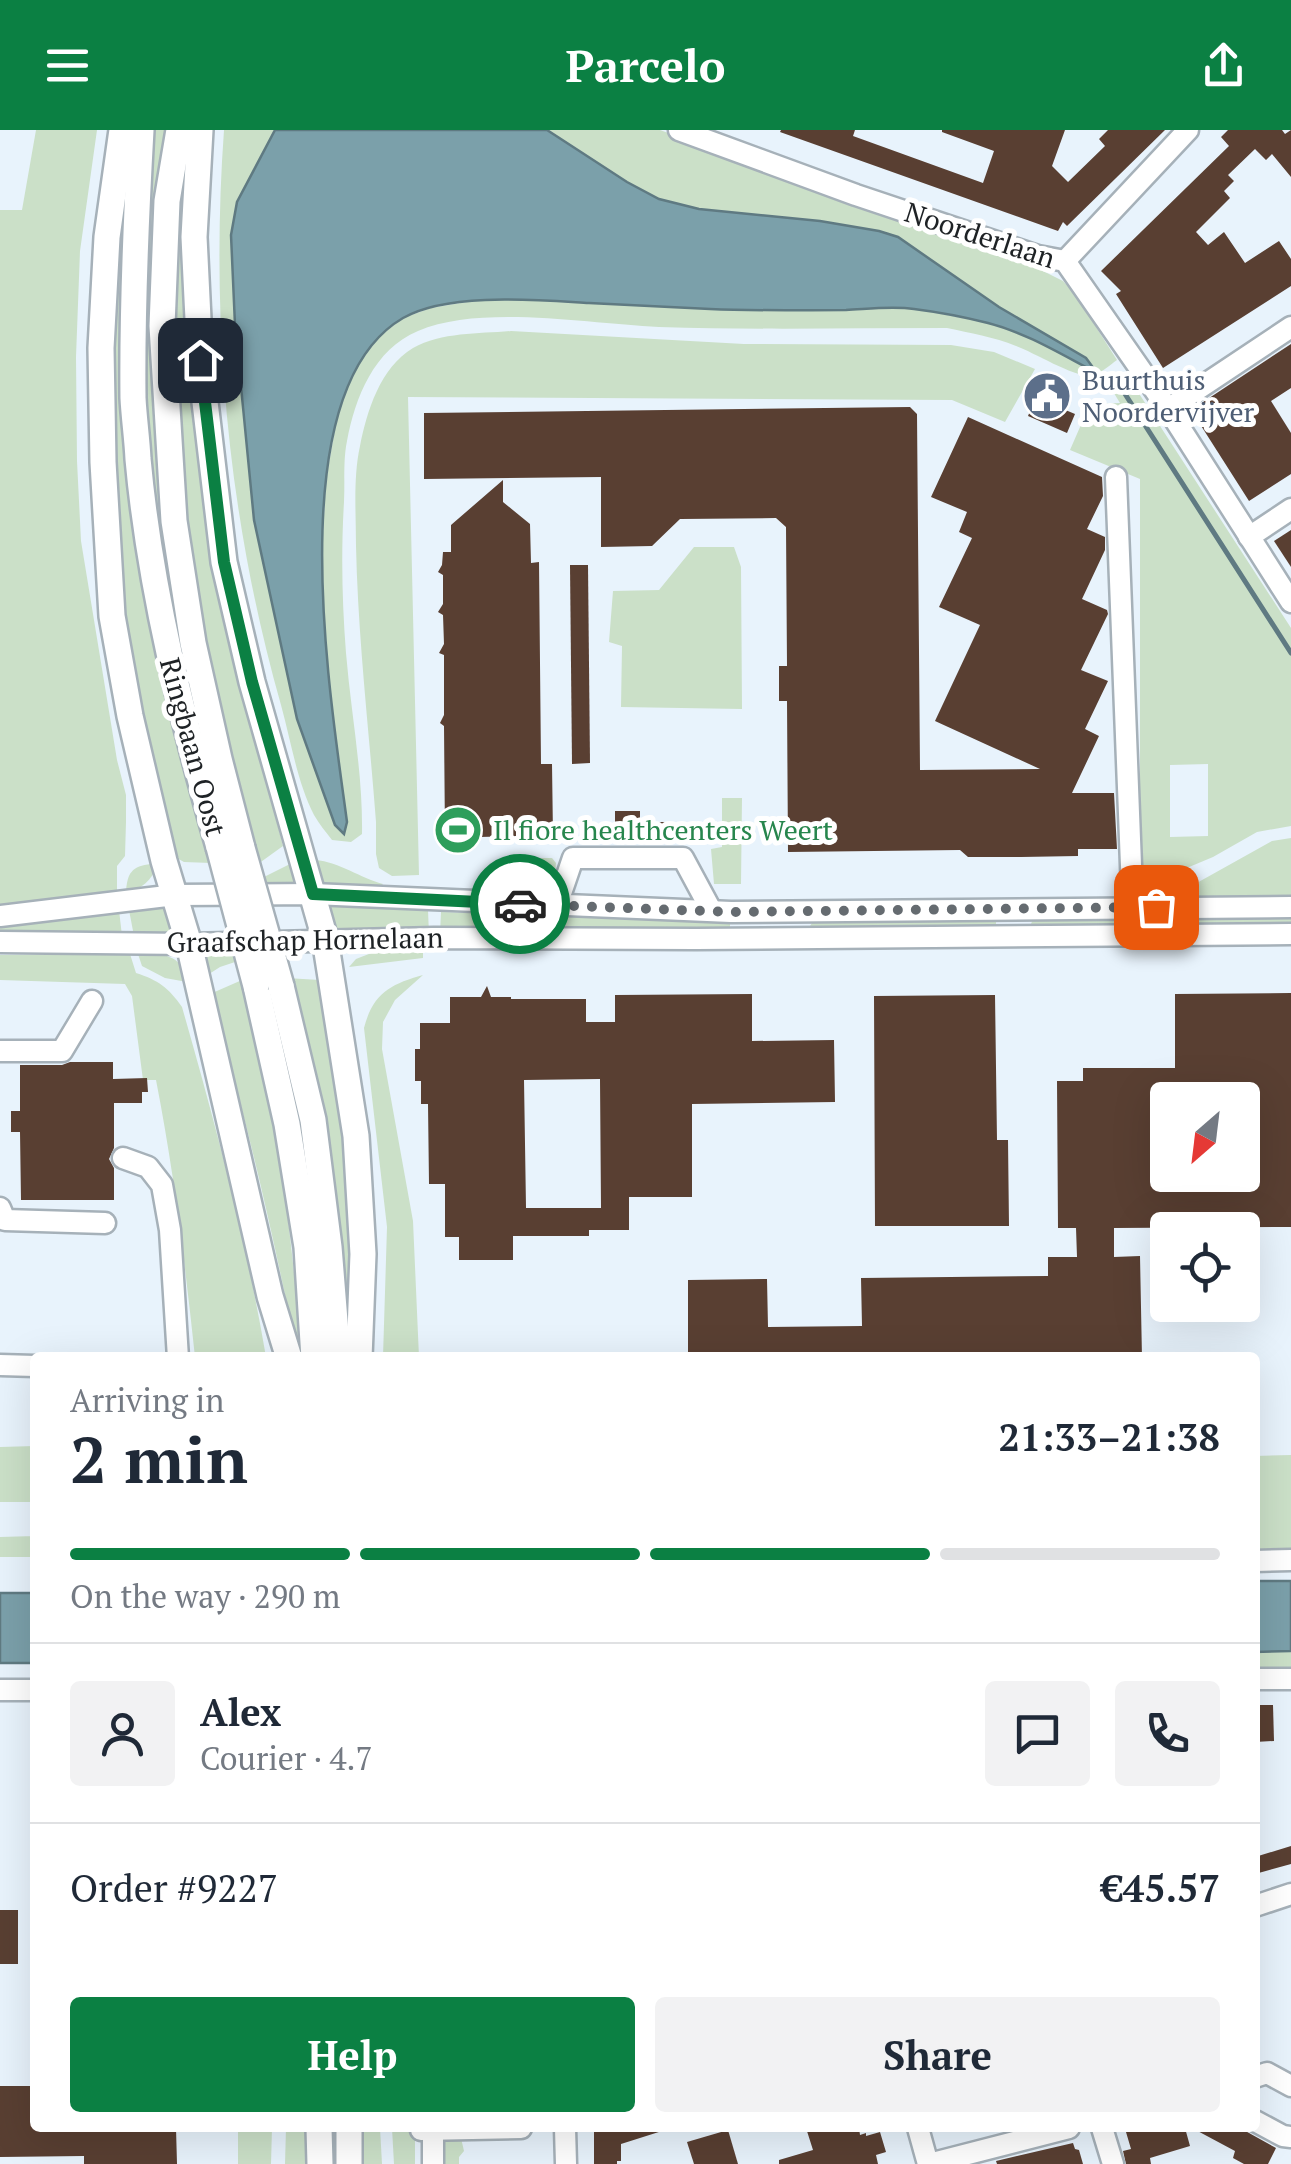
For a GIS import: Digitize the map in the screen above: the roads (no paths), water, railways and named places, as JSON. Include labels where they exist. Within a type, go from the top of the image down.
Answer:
[{"type":"main road","points":[[122,130],[107,237],[100,348],[102,462],[112,616],[130,716],[164,860],[188,944],[270,1296],[287,1352]]},
{"type":"main road","name":"Ringbaan Oost","points":[[141,130],[133,400],[143,512],[164,634],[194,760],[231,848]]},
{"type":"main road","name":"Ringbaan Oost","points":[[179,130],[167,202],[162,326],[174,521],[231,848],[268,986],[312,1120],[329,1247],[338,1352]]},
{"type":"main road","points":[[200,130],[194,238],[200,360],[224,562],[252,682],[325,939],[356,1136],[363,1254],[359,1352]]},
{"type":"main road","name":"Ringbaan Oost","points":[[268,986],[306,1246],[314,1352]]},
{"type":"main road","points":[[319,2132],[320,2164]]},
{"type":"main road","points":[[349,2132],[349,2164]]},
{"type":"street","name":"Noorderlaan","points":[[682,130],[856,195],[1038,256],[1065,261],[1168,409],[1291,602]]},
{"type":"street","points":[[1065,261],[1188,130]]},
{"type":"street","points":[[1168,409],[1291,327]]},
{"type":"street","points":[[1116,478],[1132,891],[1142,908],[1142,935]]},
{"type":"street","points":[[1249,537],[1291,509]]},
{"type":"street","points":[[557,905],[574,858],[683,858],[710,910]]},
{"type":"street","name":"Graafschap Hornelaan","points":[[0,916],[175,895],[313,894],[790,911],[1291,906]]},
{"type":"street","points":[[1015,909],[1016,936]]},
{"type":"street","points":[[790,911],[790,938]]},
{"type":"street","name":"Graafschap Hornelaan","points":[[0,942],[188,944],[325,939],[1291,934]]},
{"type":"street","points":[[0,1051],[62,1050],[92,1001]]},
{"type":"street","points":[[123,1158],[148,1167],[162,1186],[170,1230],[178,1352]]},
{"type":"street","points":[[0,1208],[6,1220],[105,1223]]},
{"type":"street","points":[[0,1365],[30,1366]]},
{"type":"street","points":[[1260,1561],[1291,1560]]},
{"type":"street","points":[[1260,1679],[1291,1679]]},
{"type":"street","points":[[0,1690],[30,1690]]},
{"type":"street","points":[[1260,1904],[1291,1894]]},
{"type":"street","points":[[1260,2075],[1266,2073],[1291,2086]]},
{"type":"street","points":[[1260,2124],[1291,2138]]},
{"type":"street","points":[[422,2164],[427,2132]]},
{"type":"street","points":[[427,2132],[432,2164]]},
{"type":"street","points":[[565,2132],[566,2164]]},
{"type":"street","points":[[919,2132],[928,2164],[1053,2132]]},
{"type":"street","points":[[1103,2132],[1113,2164]]},
{"type":"water","points":[[275,130],[547,130],[659,199],[699,209],[820,221],[898,237],[999,307],[1086,358],[1097,373],[1002,327],[906,308],[744,310],[493,300],[444,304],[403,318],[364,356],[339,411],[326,478],[322,552],[325,629],[347,822],[344,834],[335,825],[297,719],[254,520],[235,325],[231,235],[237,202]]},
{"type":"water","points":[[1260,1581],[1291,1581],[1291,1651],[1260,1652]]},
{"type":"water","points":[[0,1593],[30,1593],[30,1663],[0,1663]]},
{"type":"waterway","points":[[1118,383],[1291,653]]},
{"type":"place","name":"Buurthuis Noordervijver","points":[[1047,396]]},
{"type":"place","name":"Il fiore healthcenters Weert","points":[[458,830]]}]
